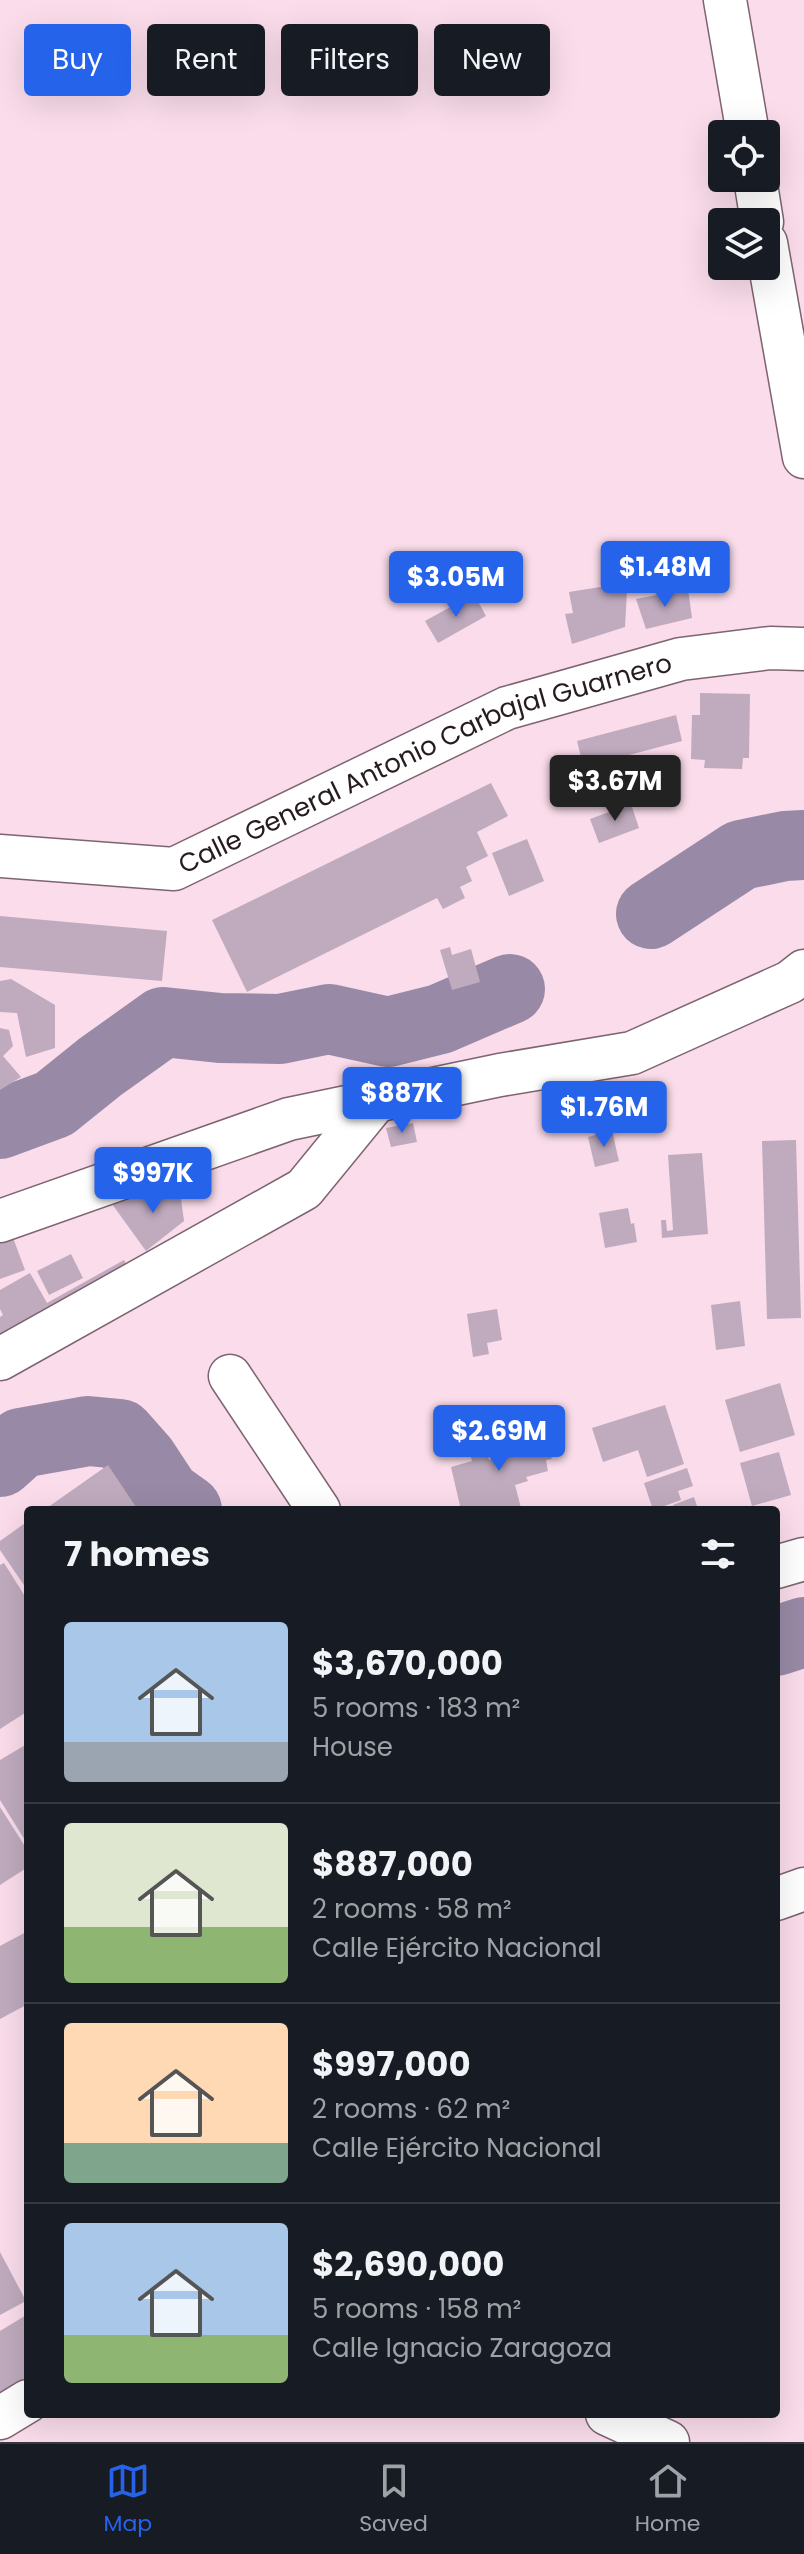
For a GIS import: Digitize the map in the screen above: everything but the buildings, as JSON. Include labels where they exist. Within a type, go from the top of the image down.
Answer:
[{"type":"street","points":[[725,0],[746,120]]},
{"type":"street","points":[[775,280],[794,355],[804,457]]},
{"type":"street","name":"Calle General Antonio Carbajal Guarnero","points":[[0,856],[174,869],[507,708],[681,659],[770,648],[804,649]]},
{"type":"street","points":[[0,1221],[289,1119],[500,1075],[632,1053],[790,982],[804,971]]},
{"type":"street","points":[[0,1359],[304,1189],[376,1101]]},
{"type":"street","points":[[230,1376],[316,1506]]},
{"type":"street","points":[[780,1566],[804,1559]]},
{"type":"street","points":[[780,1898],[804,1889]]},
{"type":"street","points":[[0,2418],[24,2403]]},
{"type":"street","points":[[616,2418],[668,2442]]},
{"type":"waterway","points":[[651,914],[741,855],[804,845]]},
{"type":"waterway","points":[[0,1124],[54,1104],[163,1022],[220,1028],[280,1029],[329,1019],[388,1032],[440,1019],[510,989]]},
{"type":"waterway","points":[[0,1462],[21,1443],[88,1431],[120,1434],[143,1460],[166,1495],[181,1506]]},
{"type":"waterway","points":[[780,1640],[804,1632]]}]
